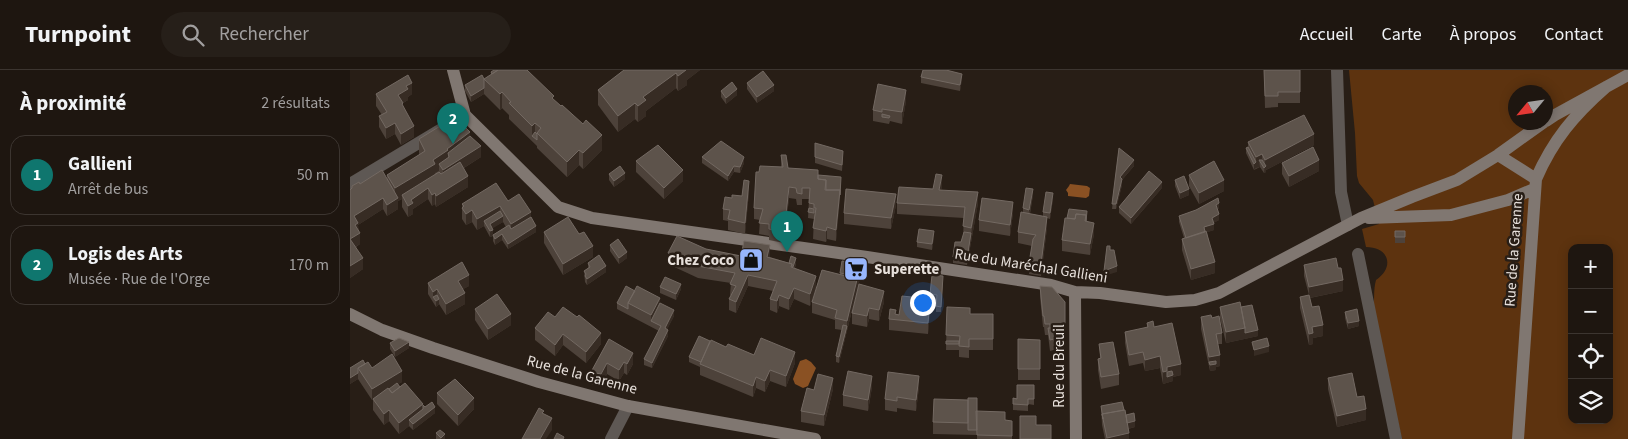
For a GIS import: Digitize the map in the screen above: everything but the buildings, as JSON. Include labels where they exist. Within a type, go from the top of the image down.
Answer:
[{"type":"main road","points":[[453,70],[465,115]]},
{"type":"main road","points":[[1606,87],[1628,75]]},
{"type":"main road","name":"Rue du Maréchal Gallieni","points":[[1553,116],[1606,87]]},
{"type":"main road","name":"Rue de la Garenne","points":[[1518,439],[1535,184],[1544,159],[1564,130],[1585,106],[1606,87]]},
{"type":"main road","name":"Rue du Maréchal Gallieni","points":[[465,115],[558,207],[585,216],[1041,283],[1075,292],[1100,293],[1166,302],[1195,300],[1219,293],[1361,218],[1457,180],[1534,130]]},
{"type":"main road","points":[[1498,155],[1535,184]]},
{"type":"main road","name":"Rue du Maréchal Gallieni","points":[[1361,218],[1451,216],[1508,200],[1535,184]]},
{"type":"main road","name":"Rue du Breuil","points":[[1075,292],[1076,439]]},
{"type":"main road","name":"Rue de la Garenne","points":[[350,314],[382,330],[433,348],[539,382],[628,406],[815,439]]},
{"type":"street","points":[[1337,70],[1341,192],[1348,225]]},
{"type":"street","points":[[350,184],[465,115]]},
{"type":"street","points":[[1358,254],[1396,439]]},
{"type":"street","points":[[611,439],[628,406]]},
{"type":"shaded area","points":[[1349,70],[1628,70],[1628,439],[1402,439],[1373,312],[1376,280],[1386,269],[1387,259],[1380,250],[1366,247],[1362,229],[1379,224],[1373,200],[1359,183]]},
{"type":"shaded area","points":[[1070,184],[1087,186],[1090,188],[1089,196],[1086,198],[1068,196],[1066,190]]},
{"type":"shaded area","points":[[806,359],[816,368],[808,386],[803,388],[795,384],[793,379],[800,361]]},
{"type":"place","name":"Logis des Arts","points":[[453,144]]},
{"type":"place","name":"Gallieni","points":[[787,252]]},
{"type":"place","name":"Chez Coco","points":[[751,260]]},
{"type":"place","name":"Superette","points":[[856,269]]}]
